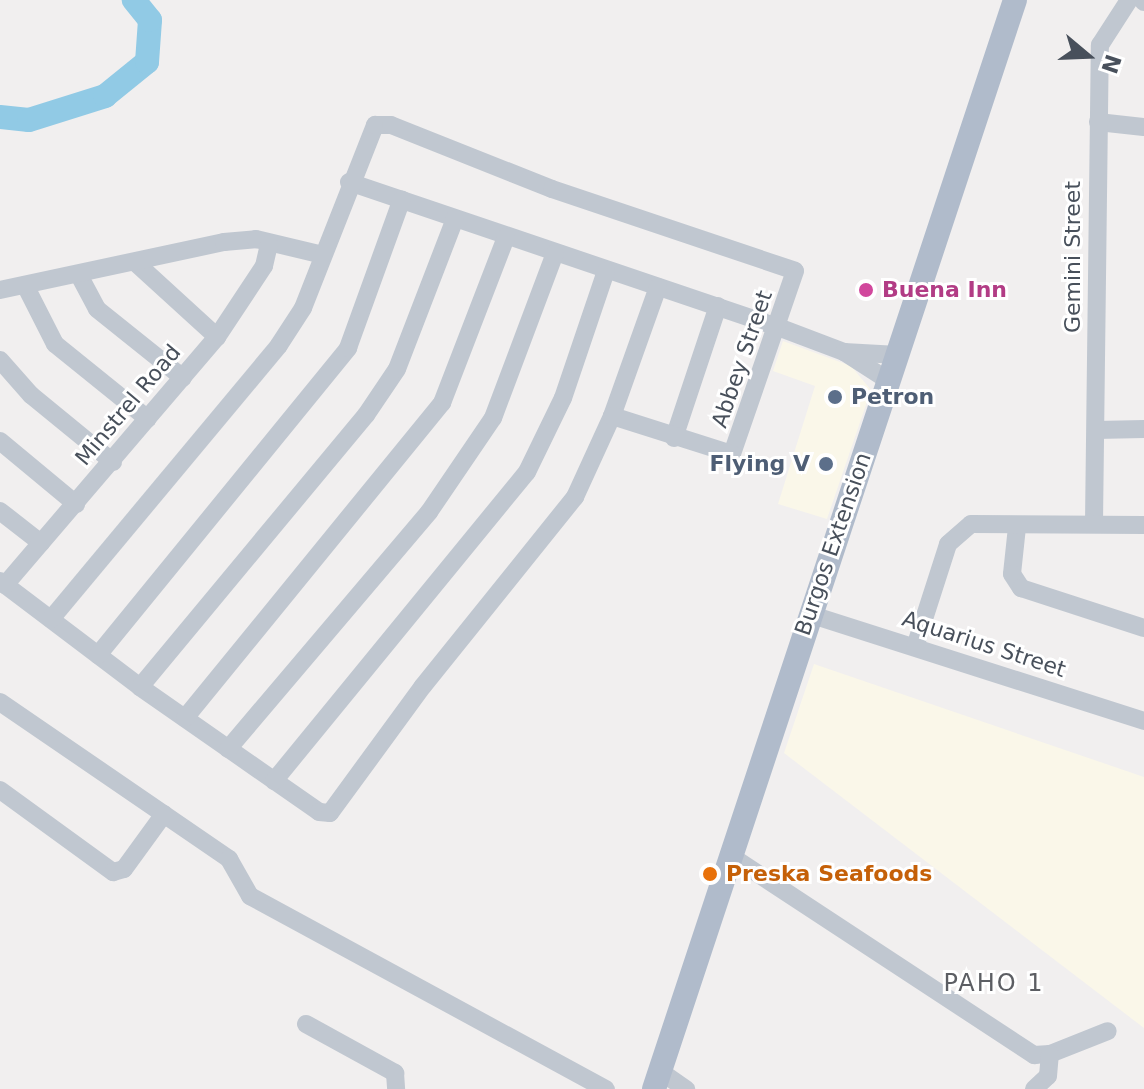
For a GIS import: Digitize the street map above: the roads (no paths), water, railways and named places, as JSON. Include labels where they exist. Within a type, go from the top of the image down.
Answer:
[{"type":"main road","name":"Burgos Extension","points":[[657,1080],[1015,0]]},
{"type":"street","name":"Gemini Street","points":[[1094,523],[1100,45],[1129,0]]},
{"type":"street","points":[[1098,122],[1144,127]]},
{"type":"street","name":"Abbey Street","points":[[349,182],[369,129],[391,125],[552,189],[795,271],[737,448],[726,455],[674,438]]},
{"type":"street","points":[[51,619],[279,345],[303,308],[349,182],[778,327],[844,352],[889,381]]},
{"type":"street","points":[[98,655],[340,359],[402,199]]},
{"type":"street","points":[[140,687],[366,415],[410,342],[455,219]]},
{"type":"street","points":[[185,718],[442,403],[506,237]]},
{"type":"street","points":[[0,290],[224,242],[256,239],[269,245],[323,255]]},
{"type":"street","name":"Minstrel Road","points":[[2,583],[113,462],[217,337],[264,266],[269,245]]},
{"type":"street","points":[[228,749],[429,512],[484,432],[504,399],[555,253]]},
{"type":"street","points":[[136,263],[217,337]]},
{"type":"street","points":[[274,781],[527,472],[563,398],[606,271]]},
{"type":"street","points":[[79,275],[97,309],[183,378]]},
{"type":"street","points":[[25,285],[55,344],[148,419]]},
{"type":"street","points":[[2,583],[140,687],[319,812],[334,811],[423,686],[560,521],[590,470],[658,287]]},
{"type":"street","points":[[612,416],[674,438],[718,306]]},
{"type":"street","points":[[844,352],[898,355]]},
{"type":"street","points":[[0,360],[31,395],[113,462]]},
{"type":"street","points":[[1096,430],[1144,429]]},
{"type":"street","points":[[0,441],[76,504]]},
{"type":"street","points":[[0,511],[41,543]]},
{"type":"street","points":[[915,647],[956,535],[971,524],[1017,527],[1094,523],[1144,525]]},
{"type":"street","points":[[1017,527],[1012,574],[1021,588],[1144,628]]},
{"type":"street","name":"Aquarius Street","points":[[809,614],[1144,721]]},
{"type":"street","points":[[0,702],[229,859],[250,896],[606,1089]]},
{"type":"street","points":[[0,790],[113,872],[124,869],[164,814]]},
{"type":"street","points":[[731,856],[1023,1050],[1050,1054],[1108,1031]]},
{"type":"street","points":[[306,1024],[395,1073],[396,1089]]},
{"type":"street","points":[[1034,1089],[1048,1076],[1050,1054]]},
{"type":"street","points":[[657,1080],[686,1089]]},
{"type":"waterway","points":[[0,117],[29,120],[105,96],[147,62],[150,20],[134,0]]},
{"type":"place","name":"Buena Inn","points":[[866,290]]},
{"type":"place","name":"Petron","points":[[835,397]]},
{"type":"place","name":"Flying V","points":[[826,464]]},
{"type":"place","name":"Preska Seafoods","points":[[710,874]]},
{"type":"district","name":"PAHO 1","points":[[994,984]]}]
